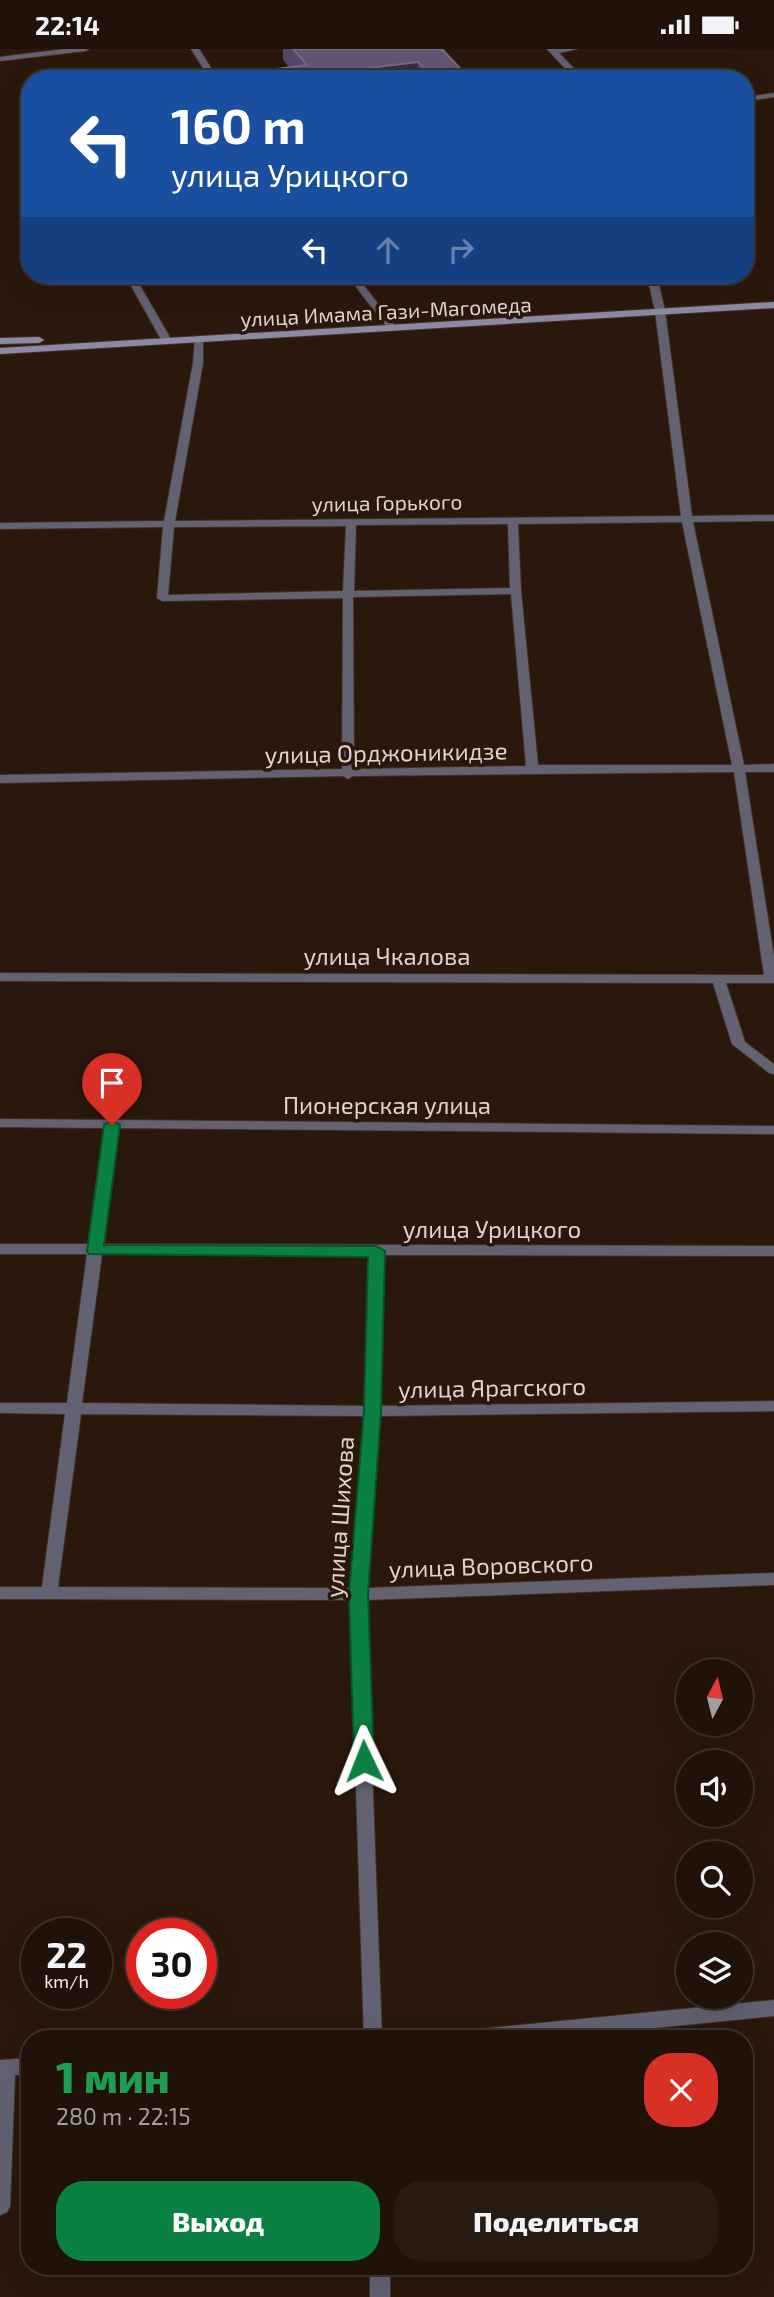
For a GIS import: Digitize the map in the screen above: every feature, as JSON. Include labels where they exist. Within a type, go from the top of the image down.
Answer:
[{"type":"main road","points":[[660,308],[774,297]]},
{"type":"main road","name":"улица Имама Гази-Магомеда","points":[[0,351],[389,324],[660,308],[774,305]]},
{"type":"main road","points":[[0,341],[165,338],[389,324]]},
{"type":"street","points":[[0,59],[85,49]]},
{"type":"street","points":[[195,49],[208,70]]},
{"type":"street","points":[[552,50],[573,49]]},
{"type":"street","points":[[552,50],[571,70]]},
{"type":"street","points":[[754,98],[774,96]]},
{"type":"street","points":[[134,284],[165,338]]},
{"type":"street","points":[[358,284],[389,324]]},
{"type":"street","points":[[654,284],[660,308],[688,519],[739,768],[772,979]]},
{"type":"street","points":[[198,339],[198,363],[169,524],[162,598],[516,591]]},
{"type":"street","name":"улица Горького","points":[[0,526],[774,518]]},
{"type":"street","points":[[513,520],[516,591],[532,769]]},
{"type":"street","points":[[348,775],[348,594],[351,522]]},
{"type":"street","name":"улица Орджоникидзе","points":[[0,779],[348,775],[532,769],[774,768]]},
{"type":"street","name":"улица Чкалова","points":[[0,977],[772,979]]},
{"type":"street","points":[[718,978],[738,1044],[774,1070]]},
{"type":"street","name":"Пионерская улица","points":[[0,1123],[774,1130]]},
{"type":"street","points":[[49,1593],[112,1125]]},
{"type":"street","name":"улица Урицкого","points":[[0,1249],[774,1251]]},
{"type":"street","name":"улица Шихова","points":[[373,2030],[358,1594],[372,1411],[376,1251]]},
{"type":"street","name":"улица Ярагского","points":[[0,1408],[372,1411],[774,1406]]},
{"type":"street","name":"улица Воровского","points":[[0,1593],[358,1594],[774,1579]]},
{"type":"street","points":[[551,2030],[774,2008]]},
{"type":"street","points":[[0,2206],[3,2068],[21,2067]]},
{"type":"street","points":[[380,2275],[380,2297]]},
{"type":"building","points":[[293,49],[442,49],[462,70],[426,70],[418,62],[352,70],[276,69],[307,65]]},
{"type":"route","points":[[112,1125],[95,1251],[376,1251],[372,1411],[358,1594],[364,1761]]}]
